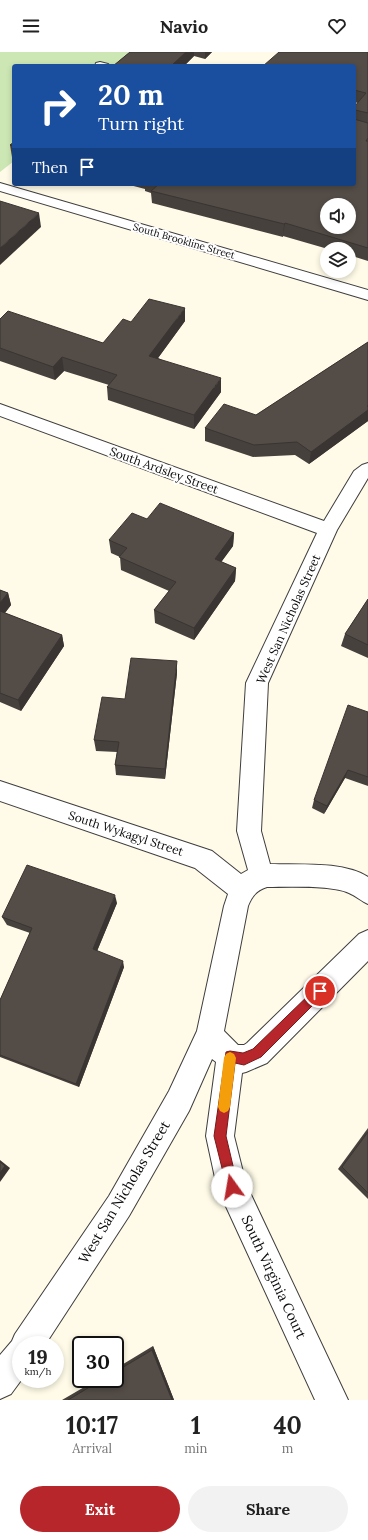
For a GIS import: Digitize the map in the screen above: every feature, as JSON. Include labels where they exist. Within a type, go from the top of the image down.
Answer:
[{"type":"street","name":"South Brookline Street","points":[[0,187],[368,295]]},
{"type":"street","name":"South Ardsley Street","points":[[0,410],[328,530]]},
{"type":"street","name":"West San Nicholas Street","points":[[32,1336],[119,1206],[179,1101],[210,1034],[236,906],[252,883],[250,831],[257,683],[328,530],[360,475],[368,469]]},
{"type":"street","name":"South Wykagyl Street","points":[[0,791],[203,859],[252,883]]},
{"type":"street","points":[[252,883],[265,875],[326,877],[354,882],[368,892]]},
{"type":"street","points":[[210,1034],[217,1046],[230,1056],[244,1059],[257,1053],[368,943]]},
{"type":"street","name":"South Virginia Court","points":[[230,1056],[220,1136],[232,1187],[332,1400]]},
{"type":"street","points":[[0,1383],[12,1366]]},
{"type":"green space","points":[[0,52],[150,52],[135,64],[12,64],[12,163],[0,172]]},
{"type":"building","points":[[130,52],[186,52],[173,64],[115,64]]},
{"type":"building","points":[[279,52],[368,52],[368,113],[356,110],[356,105],[366,93],[356,90],[356,64],[265,64]]},
{"type":"building","points":[[356,120],[368,123],[368,138],[366,141],[368,141],[368,248],[356,244],[356,242],[348,242],[322,234],[356,234],[356,198],[320,198],[320,234],[285,223],[284,224],[151,191],[157,186],[356,186]]},
{"type":"building","points":[[0,201],[39,213],[0,248]]},
{"type":"building","points":[[149,299],[185,308],[149,356],[221,378],[194,415],[107,387],[117,375],[62,357],[53,367],[0,348],[0,319],[8,311],[103,343],[123,319],[131,322]]},
{"type":"building","points":[[368,342],[368,410],[311,452],[297,442],[254,445],[205,428],[224,404],[256,415]]},
{"type":"building","points":[[160,503],[234,533],[215,559],[236,568],[194,628],[154,610],[176,582],[119,557],[127,548],[109,540],[132,513],[147,519]]},
{"type":"building","points":[[0,590],[8,593],[0,603]]},
{"type":"building","points":[[368,599],[368,645],[345,634]]},
{"type":"building","points":[[0,611],[62,635],[18,700],[0,693]]},
{"type":"building","points":[[131,658],[177,661],[165,769],[115,765],[119,742],[94,740],[102,697],[125,699]]},
{"type":"building","points":[[348,705],[368,712],[368,777],[348,770],[327,806],[314,800]]},
{"type":"building","points":[[27,865],[115,895],[93,949],[123,961],[76,1084],[0,1055],[0,1000],[32,928],[2,917]]},
{"type":"building","points":[[368,1132],[368,1193],[342,1167]]},
{"type":"building","points":[[0,1162],[5,1166],[0,1173]]},
{"type":"building","points":[[152,1350],[172,1400],[68,1400],[88,1388],[124,1388],[124,1367]]},
{"type":"slow traffic","points":[[224,1107],[230,1058]]},
{"type":"route","points":[[232,1187],[220,1136],[230,1056],[244,1059],[257,1053],[320,991]]}]
